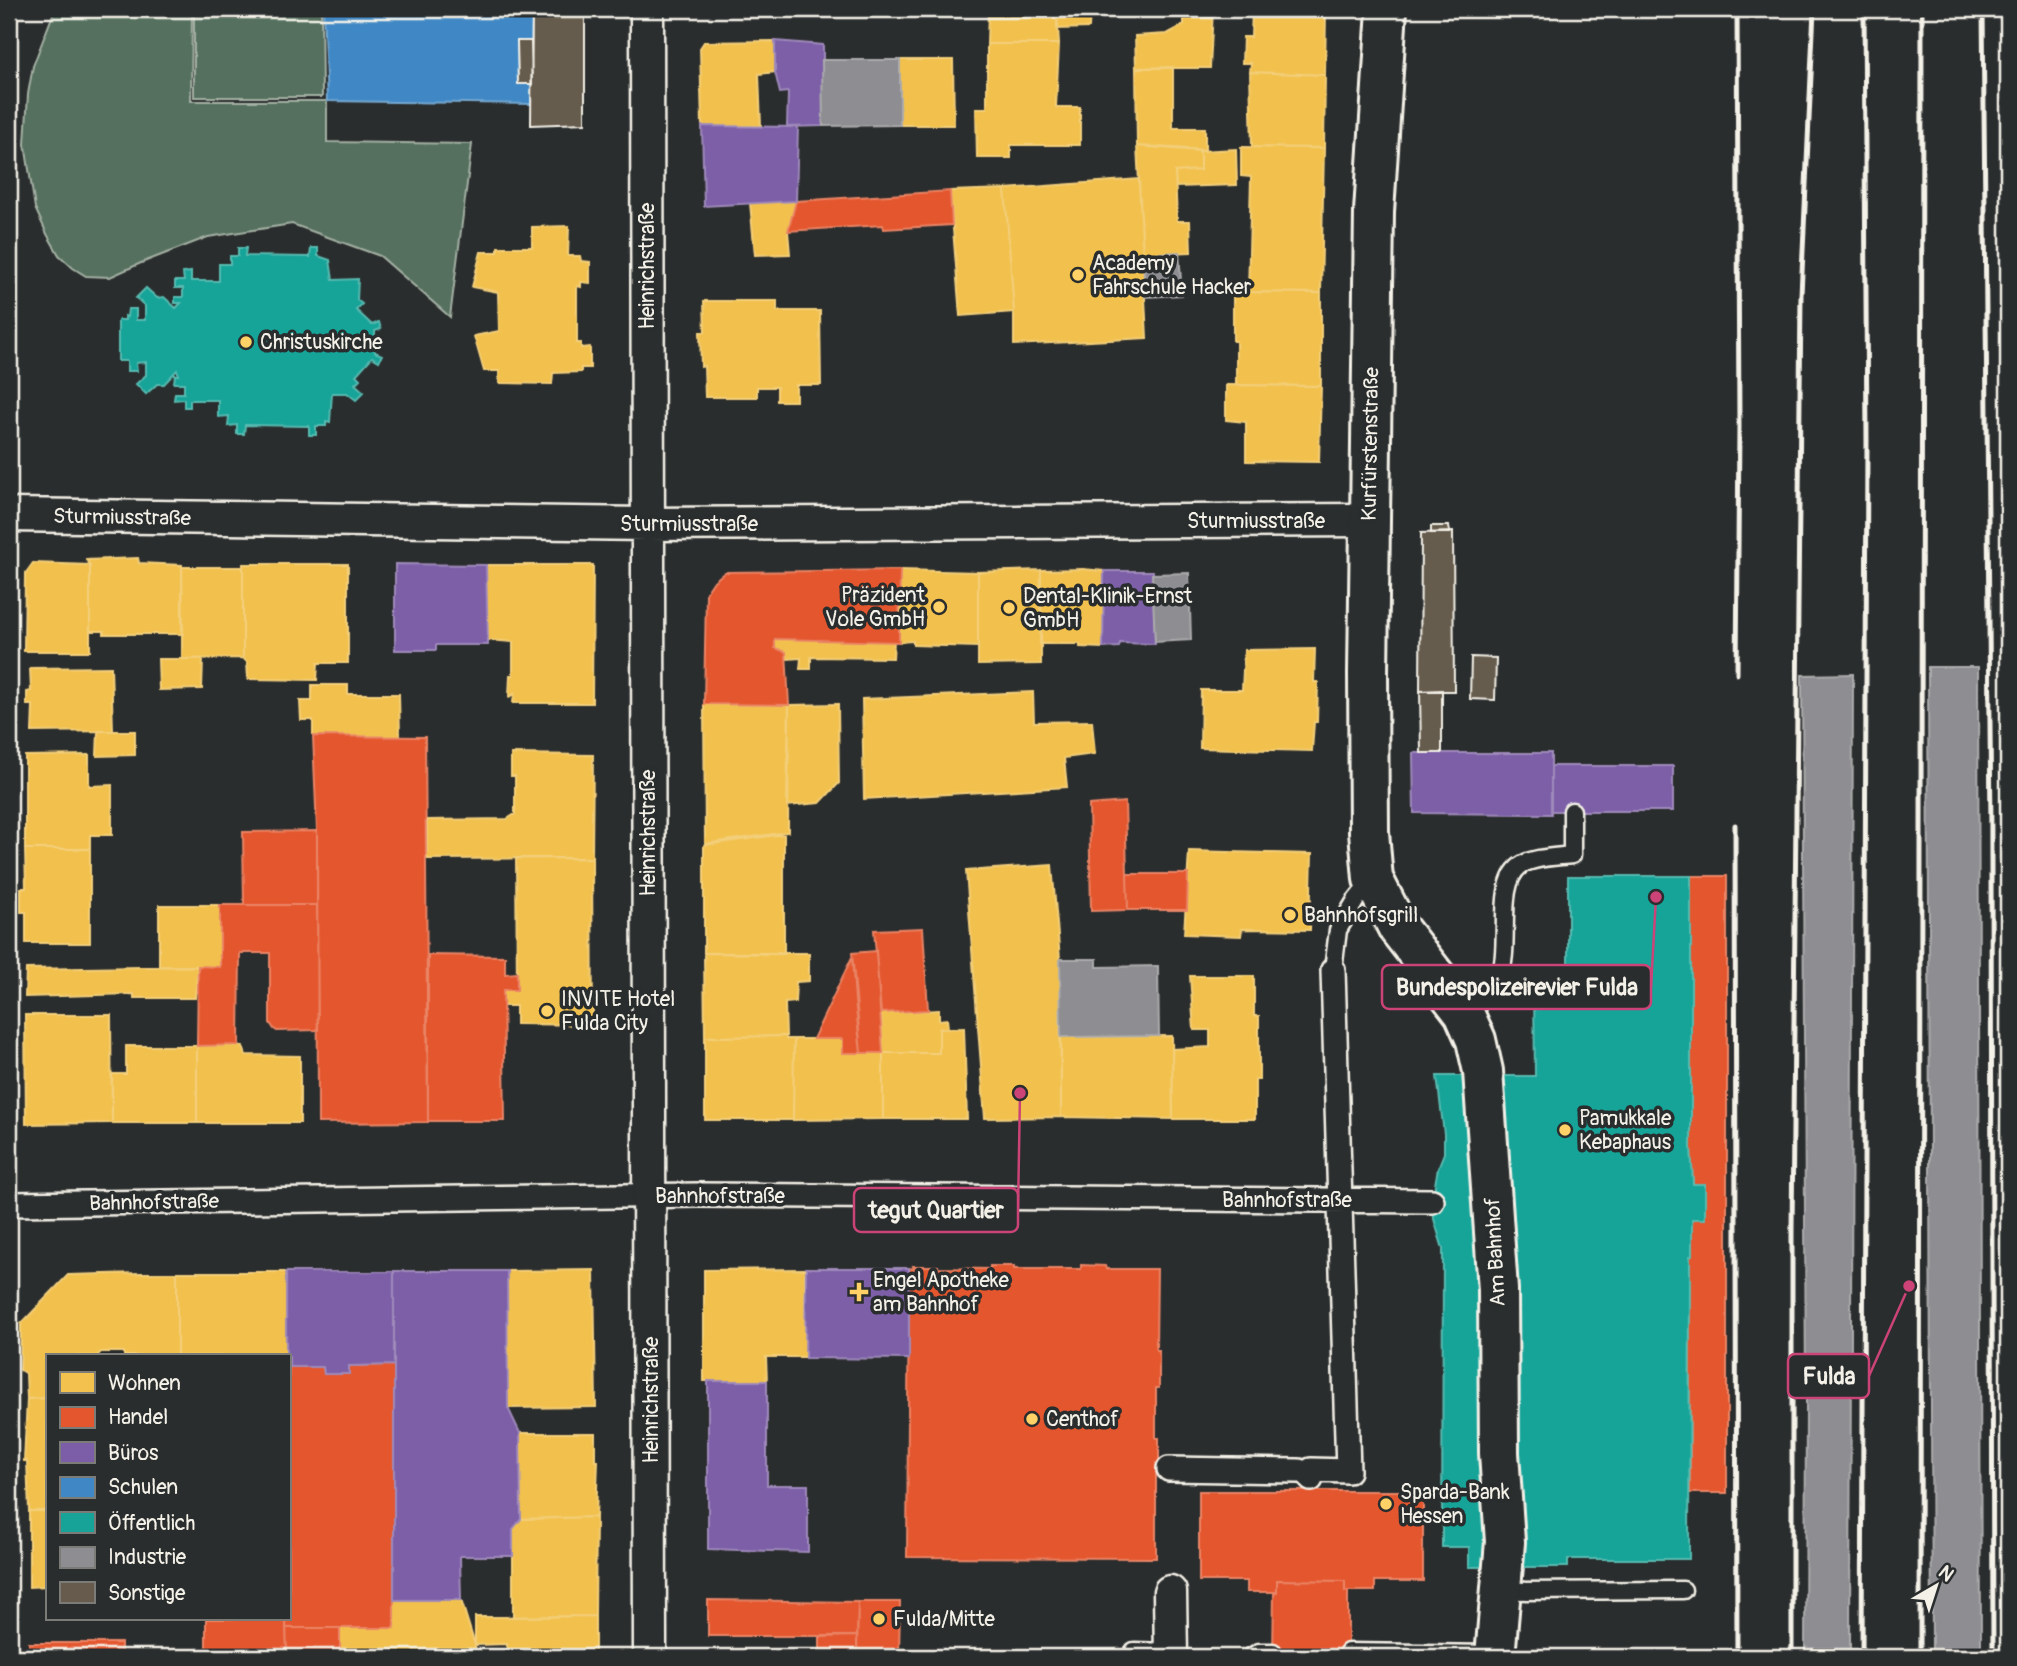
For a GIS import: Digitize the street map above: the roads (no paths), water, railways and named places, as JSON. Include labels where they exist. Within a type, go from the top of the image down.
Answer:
[{"type":"main road","name":"Kurfürstenstraße","points":[[1373,879],[1369,832],[1369,520],[1374,212],[1387,9]]},
{"type":"main road","name":"Am Bahnhof","points":[[1373,879],[1398,928],[1464,1013],[1476,1040],[1483,1071],[1498,1290],[1499,1453],[1505,1542],[1495,1656]]},
{"type":"street","name":"Heinrichstraße","points":[[647,9],[650,1657]]},
{"type":"street","name":"Sturmiusstraße","points":[[9,515],[647,524],[1369,520]]},
{"type":"street","points":[[1169,1469],[1314,1475],[1348,1471],[1333,970]]},
{"type":"street","name":"Bahnhofstraße","points":[[9,1204],[650,1195],[1432,1201]]},
{"type":"street","points":[[1170,1592],[1170,1655]]},
{"type":"lane","points":[[1464,1013],[1487,994],[1503,968],[1507,893],[1513,873],[1526,862],[1572,855],[1572,811]]},
{"type":"lane","points":[[1333,970],[1338,930],[1356,900],[1373,879]]},
{"type":"lane","points":[[1501,1591],[1683,1590]]},
{"type":"lane","points":[[1133,1651],[1170,1655]]},
{"type":"lane","points":[[1251,1657],[1259,1653],[1273,1652]]},
{"type":"lane","points":[[1348,1653],[1495,1656]]},
{"type":"railway","points":[[1737,9],[1737,674]]},
{"type":"railway","points":[[1792,1657],[1792,1230],[1801,295],[1814,9]]},
{"type":"railway","points":[[1862,1657],[1867,440],[1864,9]]},
{"type":"railway","points":[[1920,1657],[1922,9]]},
{"type":"railway","points":[[1983,9],[1991,833],[1993,1657]]},
{"type":"railway","points":[[1735,825],[1737,1657]]},
{"type":"place","name":"Academy Fahrschule Hacker","points":[[1078,275]]},
{"type":"place","name":"Christuskirche","points":[[246,342]]},
{"type":"place","name":"Präzident Vole GmbH","points":[[939,607]]},
{"type":"place","name":"Dental-Klinik-Ernst GmbH","points":[[1009,608]]},
{"type":"place","name":"Bundespolizeirevier Fulda","points":[[1656,897]]},
{"type":"place","name":"Bahnhofsgrill","points":[[1290,915]]},
{"type":"place","name":"INVITE Hotel Fulda City","points":[[547,1011]]},
{"type":"place","name":"tegut Quartier","points":[[1020,1093]]},
{"type":"place","name":"Pamukkale Kebaphaus","points":[[1565,1130]]},
{"type":"place","name":"Fulda","points":[[1909,1286]]},
{"type":"place","name":"Engel Apotheke am Bahnhof","points":[[859,1292]]},
{"type":"place","name":"Centhof","points":[[1032,1419]]},
{"type":"place","name":"Sparda-Bank Hessen","points":[[1386,1504]]},
{"type":"place","name":"Fulda/Mitte","points":[[879,1619]]}]
